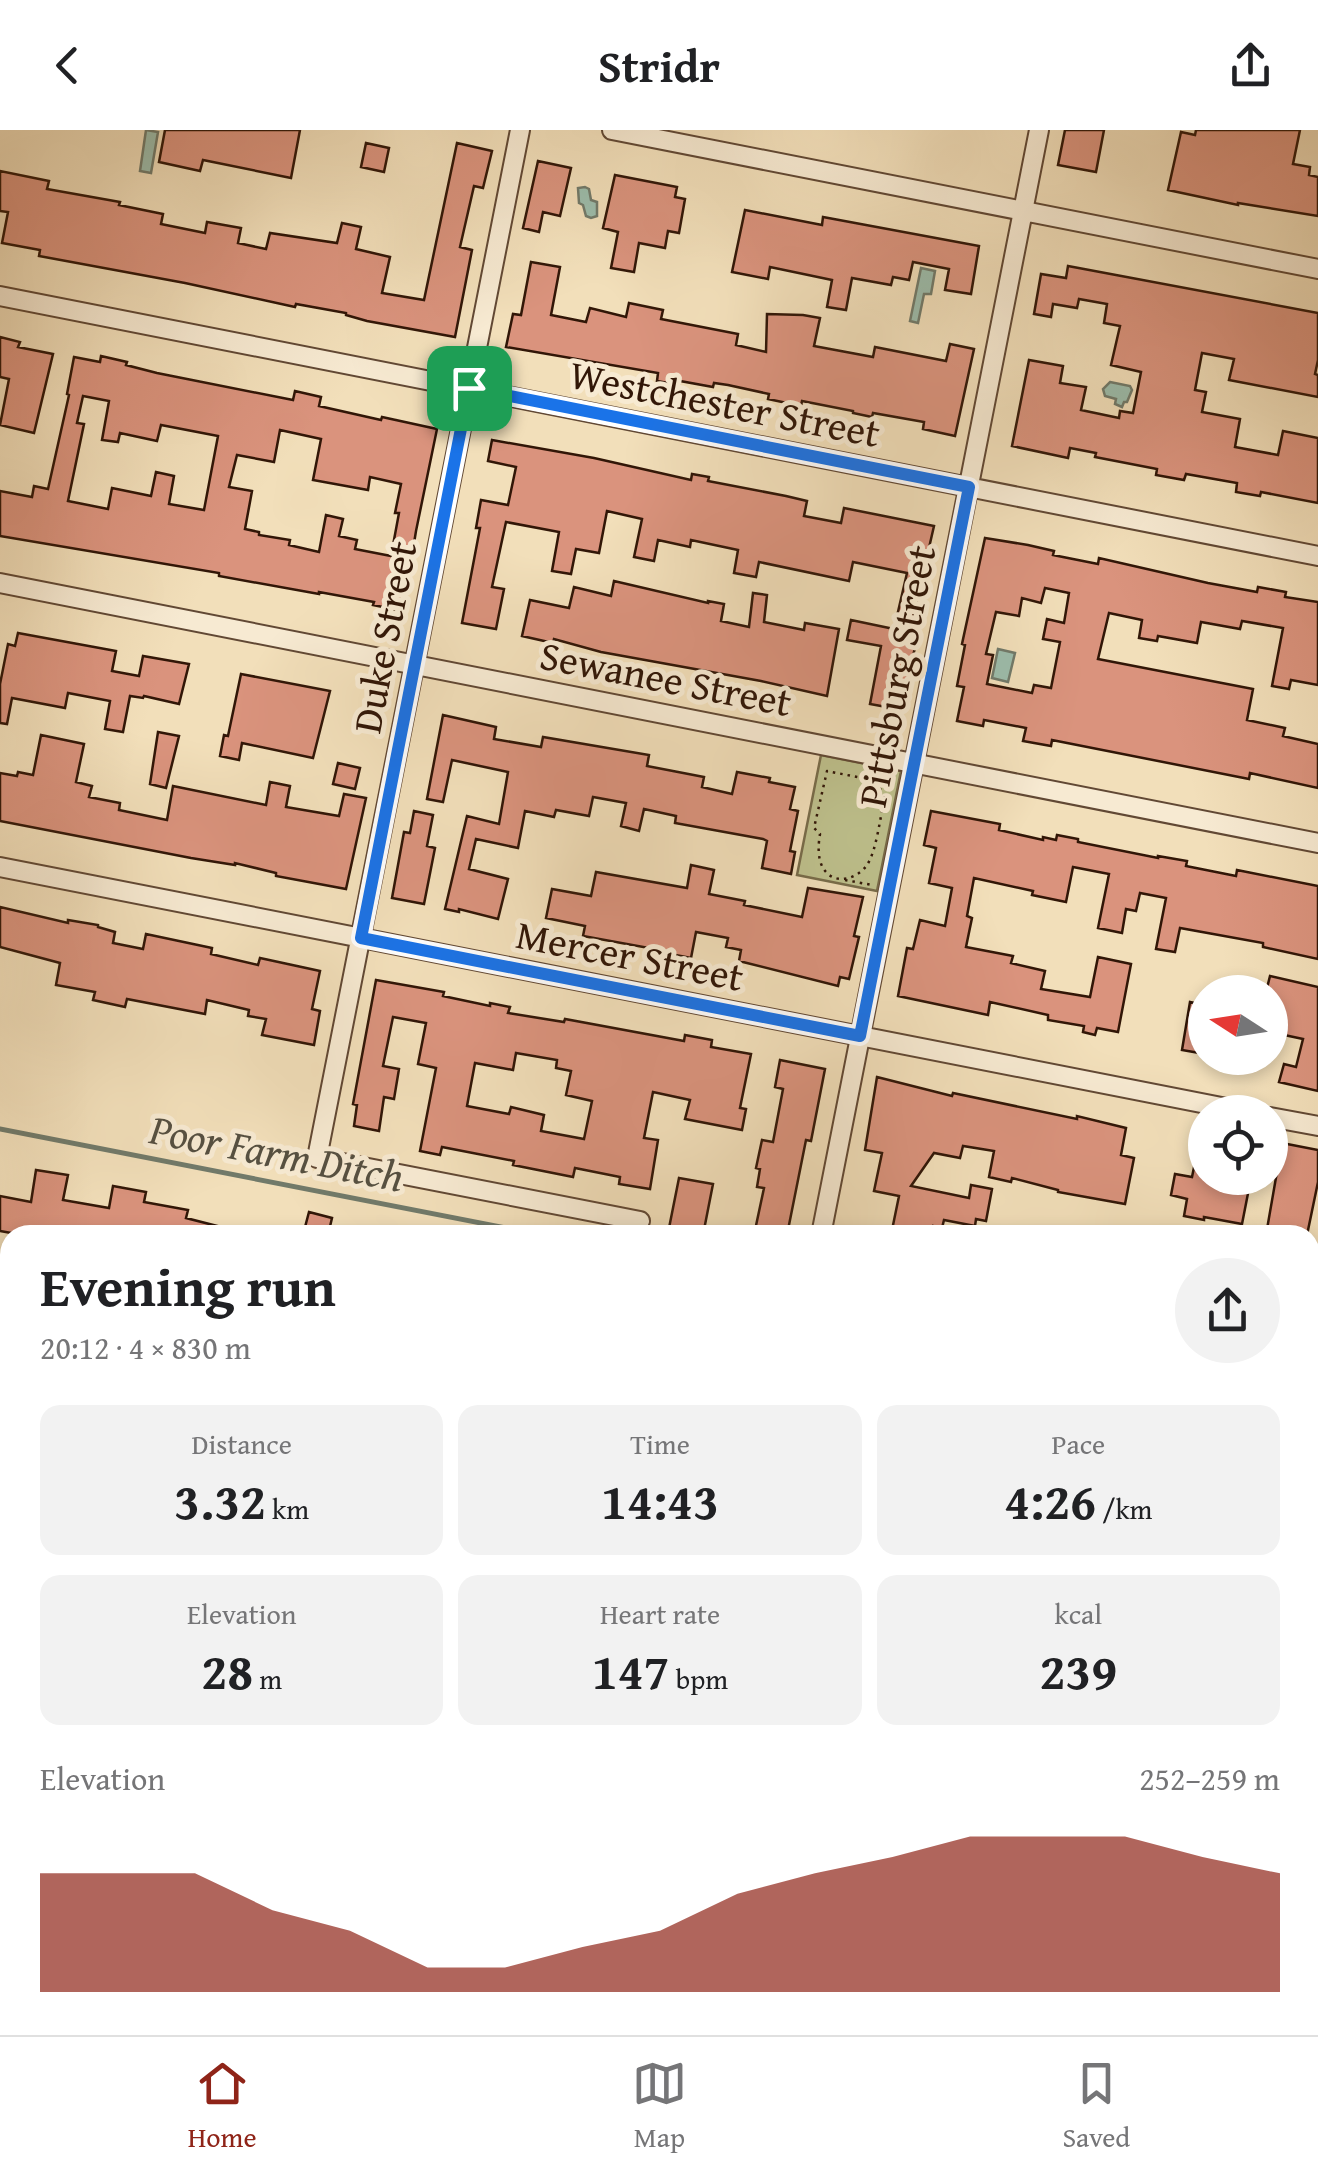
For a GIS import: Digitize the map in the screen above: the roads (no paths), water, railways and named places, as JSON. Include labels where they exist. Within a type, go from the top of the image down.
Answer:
[{"type":"street","name":"Duke Street","points":[[520,130],[317,1158],[640,1222]]},
{"type":"street","points":[[612,130],[1318,269]]},
{"type":"street","name":"Pittsburg Street","points":[[823,1225],[1039,130]]},
{"type":"street","name":"Westchester Street","points":[[0,296],[1318,556]]},
{"type":"street","name":"Sewanee Street","points":[[0,582],[1318,842]]},
{"type":"street","name":"Mercer Street","points":[[0,867],[1188,1100]]},
{"type":"street","points":[[1288,1120],[1318,1126]]},
{"type":"waterway","name":"Poor Farm Ditch","points":[[0,1129],[491,1225]]}]
